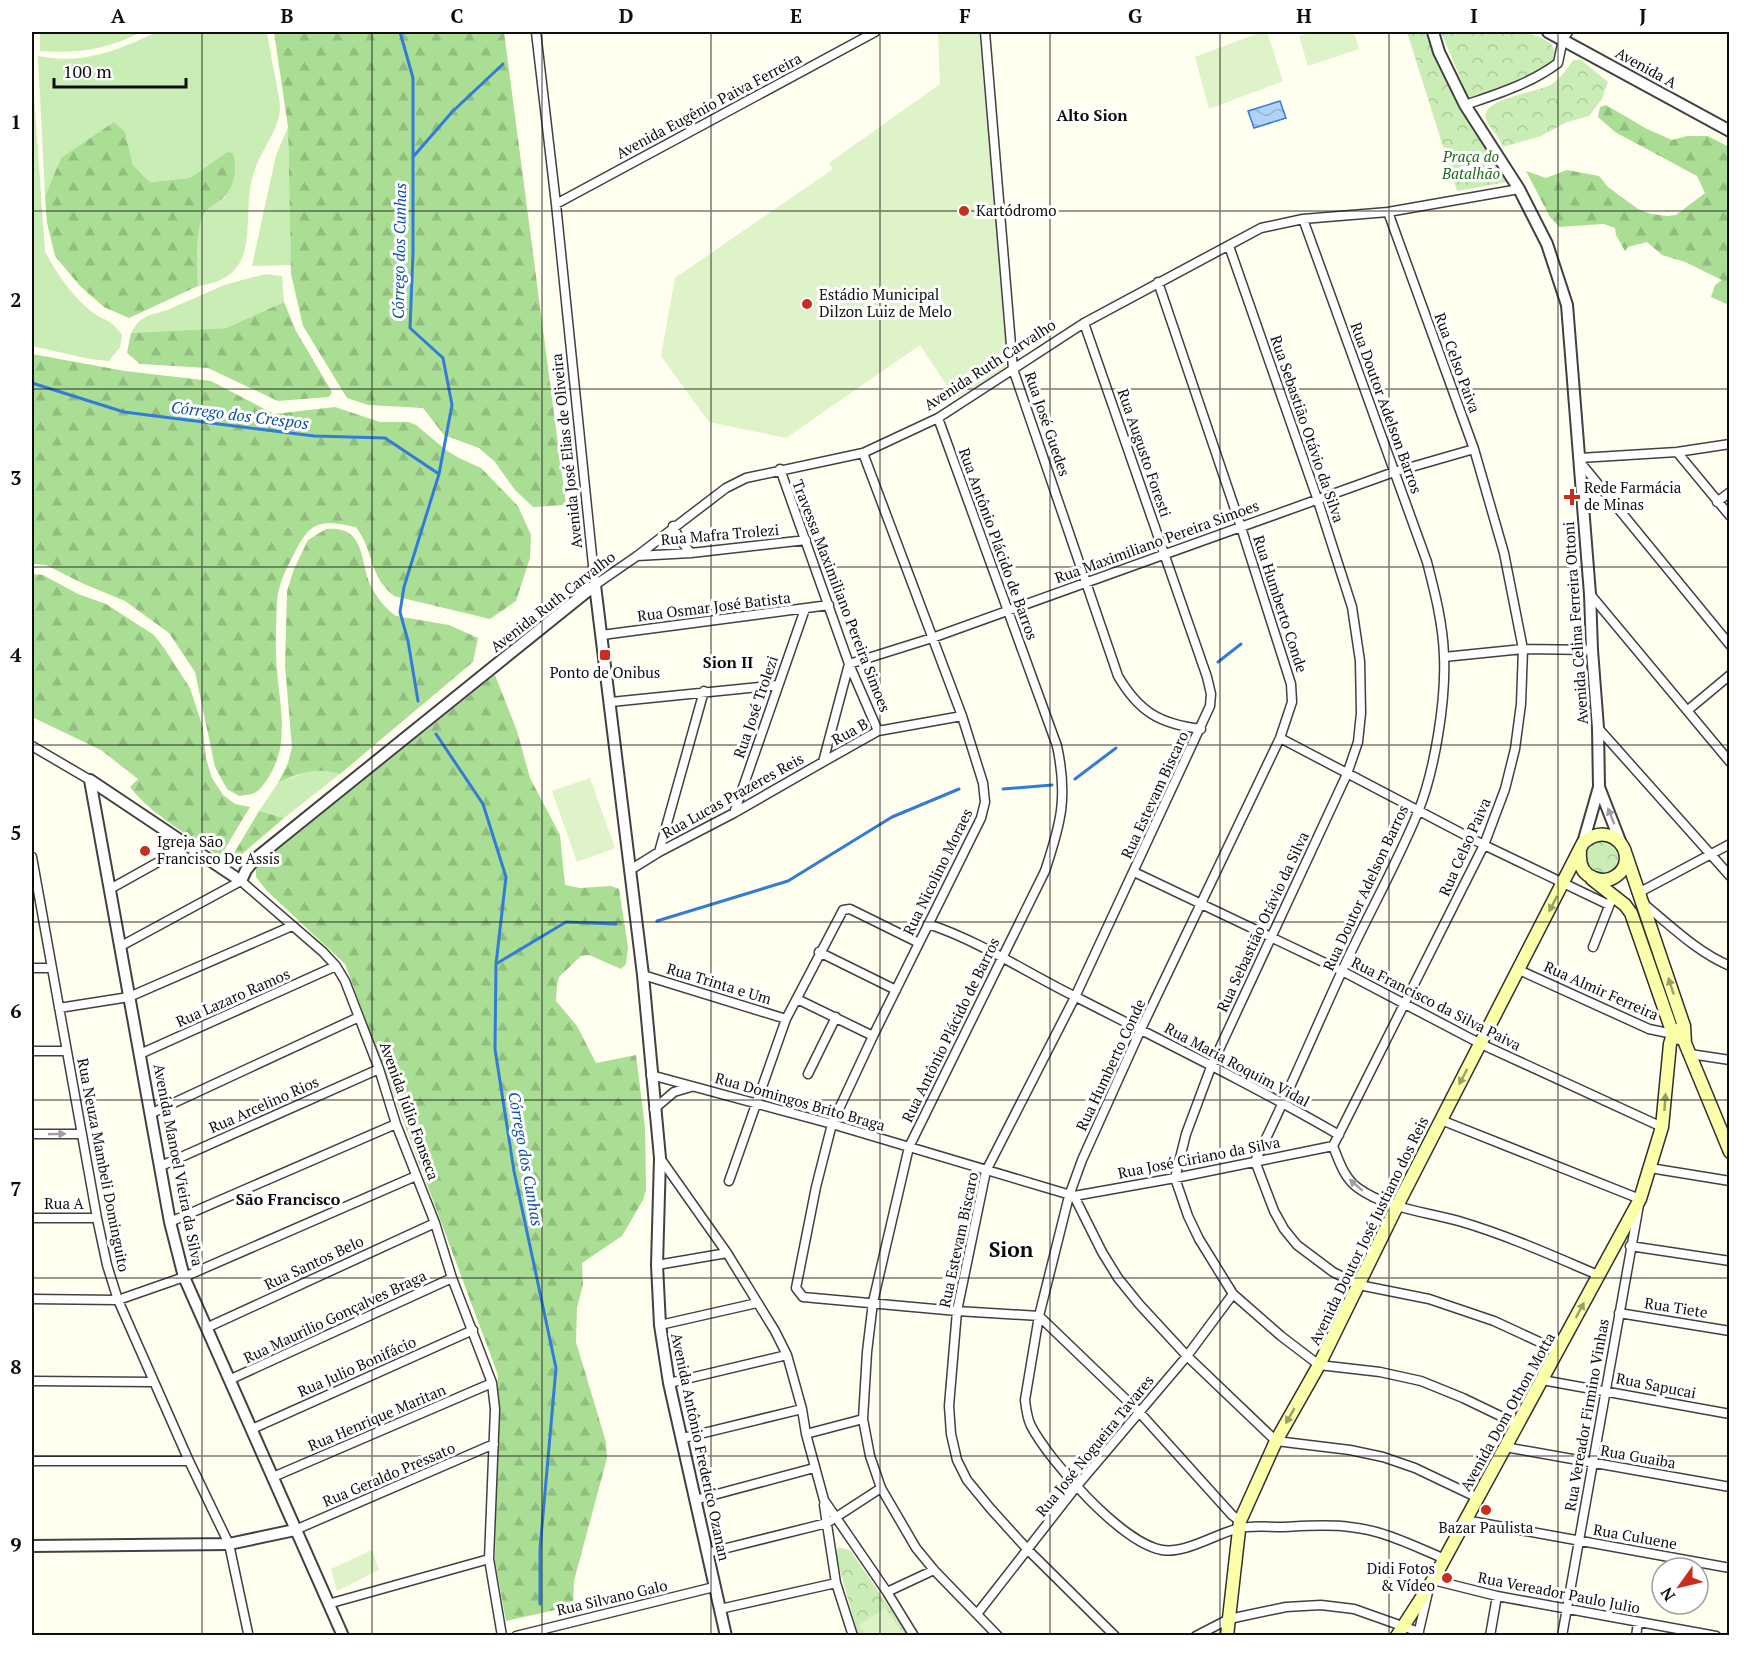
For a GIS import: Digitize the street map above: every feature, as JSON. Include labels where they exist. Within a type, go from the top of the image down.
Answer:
[{"type":"main road","points":[[1589,877],[1599,881],[1619,874],[1625,865],[1624,850],[1617,839],[1599,834],[1590,837],[1582,848],[1579,861],[1583,870],[1589,877],[1611,900],[1625,905],[1635,922],[1673,1034],[1687,1048]]},
{"type":"main road","name":"Avenida Doutor José Justiano dos Reis","points":[[1227,1635],[1239,1524],[1276,1441],[1319,1365],[1397,1206],[1582,848]]},
{"type":"main road","name":"Avenida Celina Ferreira Ottoni","points":[[1624,850],[1684,1026],[1687,1048],[1730,1152]]},
{"type":"main road","points":[[1673,1034],[1684,1026]]},
{"type":"main road","name":"Avenida Dom Othon Motta","points":[[1400,1630],[1445,1559],[1640,1199],[1662,1127],[1670,1044],[1673,1034]]},
{"type":"street","name":"Avenida José Elias de Oliveira","points":[[536,32],[596,585],[643,975]]},
{"type":"street","name":"Avenida Eugênio Paiva Ferreira","points":[[556,204],[875,32]]},
{"type":"street","name":"Rua José Guedes","points":[[985,32],[1013,369],[1118,676],[1129,695],[1143,709],[1163,721],[1201,729]]},
{"type":"street","name":"Avenida Celina Ferreira Ottoni","points":[[1433,32],[1439,52],[1465,105],[1518,189],[1547,244],[1567,306],[1599,728],[1599,787],[1624,850]]},
{"type":"street","name":"Avenida A","points":[[1548,32],[1565,35],[1730,131]]},
{"type":"street","points":[[1465,105],[1544,74],[1558,63],[1565,35]]},
{"type":"street","name":"Avenida Ruth Carvalho","points":[[241,881],[246,870],[255,860],[596,585],[726,488],[746,478],[863,453],[938,418],[1084,323],[1261,228],[1303,219],[1388,212],[1518,189]]},
{"type":"street","name":"Rua Celso Paiva","points":[[1334,1146],[1484,845],[1505,789],[1515,749],[1521,704],[1523,649],[1504,553],[1474,449],[1388,212]]},
{"type":"street","name":"Rua Doutor Adelson Barros","points":[[1255,1161],[1419,810],[1441,715],[1444,657],[1439,609],[1427,562],[1303,219]]},
{"type":"street","name":"Rua Sebastião Otávio da Silva","points":[[1176,1178],[1186,1134],[1211,1067],[1347,774],[1358,742],[1361,713],[1360,661],[1352,607],[1317,498],[1228,246]]},
{"type":"street","name":"Rua Humberto Conde","points":[[1158,282],[1242,527],[1291,684],[1292,702],[1280,738],[1082,1160],[1039,1316],[1025,1400],[1026,1412],[1031,1426],[1046,1449],[1076,1487],[1121,1527],[1150,1547],[1165,1551],[1180,1549],[1239,1524],[1321,1525],[1352,1527],[1391,1536],[1445,1559]]},
{"type":"street","name":"Rua Augusto Foresti","points":[[1084,323],[1207,677],[1211,694],[1210,706],[1201,729]]},
{"type":"street","name":"Rua Antônio Plácido de Barros","points":[[938,418],[1057,746],[1063,774],[1062,805],[1057,834],[1045,871],[909,1147],[873,1302],[863,1419],[870,1456],[881,1488],[901,1526],[934,1570],[998,1635]]},
{"type":"street","points":[[1580,460],[1677,452],[1730,444]]},
{"type":"street","name":"Rua Maximiliano Pereira Simoes","points":[[849,664],[932,638],[1317,498],[1394,472],[1474,449]]},
{"type":"street","points":[[1677,452],[1730,516]]},
{"type":"street","name":"Rua Nicolino Moraes","points":[[863,453],[962,716],[983,783],[985,802],[981,818],[832,1124],[816,1187],[796,1288],[803,1297],[873,1302]]},
{"type":"street","points":[[1580,460],[1730,645]]},
{"type":"street","name":"Travessa Maximiliano Pereira Simoes","points":[[780,470],[849,664],[878,731]]},
{"type":"street","points":[[1717,502],[1730,492]]},
{"type":"street","points":[[673,526],[680,540],[691,553]]},
{"type":"street","name":"Rua Mafra Trolezi","points":[[637,556],[691,553],[806,540]]},
{"type":"street","points":[[1590,594],[1730,762]]},
{"type":"street","name":"Rua Osmar José Batista","points":[[602,635],[829,605]]},
{"type":"street","name":"Rua José Trolezi","points":[[734,813],[805,609]]},
{"type":"street","points":[[1444,657],[1523,649],[1592,650]]},
{"type":"street","name":"Rua Lucas Prazeres Reis","points":[[630,870],[823,762],[849,664]]},
{"type":"street","points":[[1688,711],[1730,675]]},
{"type":"street","points":[[611,702],[778,684]]},
{"type":"street","points":[[659,852],[704,691]]},
{"type":"street","name":"Rua B","points":[[823,762],[878,731],[962,716]]},
{"type":"street","points":[[1599,728],[1730,876]]},
{"type":"street","name":"Rua Estevam Biscaro","points":[[1115,1635],[1028,1550],[990,1508],[967,1480],[957,1460],[951,1434],[949,1406],[957,1311],[986,1171],[1075,997],[1201,729]]},
{"type":"street","points":[[1280,738],[1563,884],[1611,900],[1593,947]]},
{"type":"street","name":"Avenida Júlio Fonseca","points":[[32,746],[90,780],[241,881],[323,952],[336,966],[345,981],[492,1383],[495,1408],[489,1559],[502,1635]]},
{"type":"street","name":"Avenida Manoel Vieira da Silva","points":[[90,780],[170,1222],[184,1277],[343,1635]]},
{"type":"street","name":"Avenida Doutor José Justiano dos Reis","points":[[1582,848],[1599,787]]},
{"type":"street","points":[[1730,844],[1642,898],[1685,938],[1718,961],[1730,966]]},
{"type":"street","points":[[110,889],[187,846]]},
{"type":"street","name":"Rua Neuza Mambeli Dominguito","points":[[32,857],[34,883],[107,1264],[118,1300],[153,1382],[229,1544],[248,1633],[246,1635]]},
{"type":"street","name":"Rua Francisco da Silva Paiva","points":[[1134,872],[1342,971],[1481,1044],[1662,1127]]},
{"type":"street","points":[[121,946],[241,881]]},
{"type":"street","points":[[729,1181],[786,1019],[819,952],[843,910],[850,909],[919,943]]},
{"type":"street","name":"Rua Maria Roquim Vidal","points":[[928,924],[1001,957],[1075,997],[1142,1029],[1211,1067],[1284,1103],[1339,1135]]},
{"type":"street","points":[[59,1008],[129,997],[292,926]]},
{"type":"street","points":[[819,952],[896,990]]},
{"type":"street","name":"Rua Lazaro Ramos","points":[[140,1054],[336,966]]},
{"type":"street","points":[[32,968],[52,968]]},
{"type":"street","name":"Rua Almir Ferreira","points":[[1520,970],[1649,1029],[1673,1034]]},
{"type":"street","name":"Rua Trinta e Um","points":[[643,975],[786,1019]]},
{"type":"street","name":"Avenida Antônio Frederico Ozanan","points":[[643,975],[660,1158],[657,1265],[660,1325],[669,1383],[726,1635]]},
{"type":"street","points":[[797,999],[873,1036]]},
{"type":"street","points":[[152,1113],[359,1017]]},
{"type":"street","points":[[808,1074],[836,1017]]},
{"type":"street","points":[[1687,1048],[1730,1060]]},
{"type":"street","points":[[32,1051],[66,1051]]},
{"type":"street","name":"Rua Arcelino Rios","points":[[161,1166],[379,1069]]},
{"type":"street","name":"Rua Domingos Brito Braga","points":[[651,1076],[832,1124],[1072,1196]]},
{"type":"street","name":"Rua Domingos Brito Braga","points":[[654,1109],[674,1092],[695,1086]]},
{"type":"street","points":[[1441,1120],[1640,1199]]},
{"type":"street","points":[[170,1222],[396,1124]]},
{"type":"street","points":[[32,1134],[82,1134]]},
{"type":"street","points":[[1334,1146],[1341,1166],[1356,1186],[1370,1196],[1397,1206],[1463,1222],[1492,1232],[1598,1275]]},
{"type":"street","name":"Rua José Ciriano da Silva","points":[[1072,1196],[1176,1178],[1334,1146]]},
{"type":"street","points":[[660,1158],[727,1253],[775,1331],[787,1356],[802,1409],[814,1468],[831,1521],[836,1583],[853,1635]]},
{"type":"street","points":[[1255,1161],[1274,1211],[1291,1237],[1334,1272],[1359,1285],[1429,1299],[1494,1321],[1558,1351]]},
{"type":"street","points":[[1650,1168],[1730,1181]]},
{"type":"street","points":[[32,1299],[118,1300],[184,1277],[416,1176]]},
{"type":"street","points":[[1176,1178],[1188,1216],[1199,1239],[1233,1293],[1281,1336],[1319,1365],[1380,1372],[1421,1381],[1464,1398],[1517,1424]]},
{"type":"street","points":[[1072,1196],[1118,1278],[1187,1356],[1276,1441],[1350,1450],[1383,1457],[1415,1468],[1478,1498]]},
{"type":"street","name":"Rua Vereador Firmino Vinhas","points":[[1562,1635],[1640,1199]]},
{"type":"street","name":"Rua A","points":[[32,1218],[97,1218]]},
{"type":"street","name":"Rua Santos Belo","points":[[206,1328],[435,1223]]},
{"type":"street","points":[[1630,1246],[1730,1262]]},
{"type":"street","points":[[657,1265],[727,1253]]},
{"type":"street","name":"Rua Maurilio Gonçalves Braga","points":[[229,1380],[452,1278]]},
{"type":"street","name":"Rua José Nogueira Tavares","points":[[977,1614],[1076,1487],[1187,1356],[1233,1293]]},
{"type":"street","points":[[873,1302],[957,1311],[1039,1316],[1140,1413],[1239,1524]]},
{"type":"street","points":[[660,1325],[757,1303]]},
{"type":"street","name":"Rua Tiete","points":[[1618,1312],[1730,1331]]},
{"type":"street","name":"Rua Julio Bonifácio","points":[[252,1429],[472,1330]]},
{"type":"street","points":[[669,1383],[787,1356]]},
{"type":"street","name":"Rua Sapucai","points":[[1542,1380],[1730,1414]]},
{"type":"street","points":[[32,1381],[153,1382]]},
{"type":"street","name":"Rua Henrique Maritan","points":[[273,1477],[492,1383]]},
{"type":"street","points":[[682,1438],[802,1409]]},
{"type":"street","points":[[806,1434],[863,1419]]},
{"type":"street","name":"Rua Geraldo Pressato","points":[[296,1530],[494,1444]]},
{"type":"street","name":"Rua Guaiba","points":[[1505,1447],[1730,1487]]},
{"type":"street","points":[[32,1461],[189,1461]]},
{"type":"street","points":[[695,1500],[814,1468]]},
{"type":"street","points":[[707,1553],[831,1521],[881,1488]]},
{"type":"street","name":"Rua Culuene","points":[[1465,1520],[1730,1568]]},
{"type":"street","points":[[831,1521],[887,1592],[914,1635]]},
{"type":"street","points":[[32,1546],[229,1544],[296,1530]]},
{"type":"street","points":[[328,1604],[489,1559]]},
{"type":"street","points":[[887,1592],[934,1570]]},
{"type":"street","points":[[1196,1635],[1229,1619],[1286,1607],[1322,1605],[1354,1609],[1400,1630],[1419,1634],[1432,1582]]},
{"type":"street","name":"Rua Vereador Paulo Julio","points":[[1432,1582],[1638,1623],[1711,1635]]},
{"type":"street","points":[[720,1609],[836,1583]]},
{"type":"street","name":"Rua Silvano Galo","points":[[516,1635],[714,1587]]},
{"type":"street","points":[[1490,1635],[1497,1596]]},
{"type":"street","points":[[1636,1635],[1638,1623]]},
{"type":"green space","points":[[40,32],[142,32],[117,43],[92,49],[54,52],[40,51]]},
{"type":"green space","points":[[157,32],[267,32],[279,97],[280,109],[277,124],[254,172],[250,189],[246,242],[242,258],[234,271],[220,280],[198,286],[196,247],[198,226],[205,211],[225,197],[227,152],[190,178],[150,182],[133,165],[125,132],[61,158],[45,196],[38,56],[66,59],[89,57]]},
{"type":"green space","points":[[274,32],[504,32],[566,505],[533,507],[515,490],[495,462],[479,448],[444,435],[423,408],[368,405],[347,398],[303,326],[291,274],[288,127]]},
{"type":"green space","name":"Estádio Municipal Dilzon Luiz de Melo","points":[[938,32],[979,32],[1008,344],[1006,368],[998,375],[955,398],[920,345],[786,438],[709,422],[661,356],[675,278],[833,169],[829,163],[940,84]]},
{"type":"green space","points":[[1261,32],[1267,32],[1283,81],[1209,109],[1195,57]]},
{"type":"green space","points":[[1312,32],[1354,32],[1359,49],[1308,66],[1299,36]]},
{"type":"green space","name":"Praça do Batalhão","points":[[1407,32],[1428,32],[1446,82],[1507,182],[1457,191]]},
{"type":"green space","points":[[1441,32],[1520,32],[1548,41],[1555,50],[1555,56],[1549,66],[1531,77],[1469,99]]},
{"type":"green space","points":[[1574,60],[1581,60],[1608,82],[1602,99],[1589,116],[1567,122],[1541,136],[1503,147],[1487,122],[1486,112],[1501,101],[1552,84]]},
{"type":"green space","points":[[32,67],[45,251],[59,276],[78,299],[92,312],[111,323],[122,335],[120,347],[109,361],[32,346]]},
{"type":"green space","points":[[1606,105],[1647,129],[1672,140],[1687,136],[1708,136],[1729,147],[1729,305],[1711,297],[1715,285],[1722,280],[1685,262],[1662,255],[1647,242],[1628,247],[1625,251],[1616,235],[1615,228],[1604,224],[1559,227],[1550,217],[1526,171],[1546,178],[1567,170],[1599,176],[1608,187],[1638,209],[1651,214],[1667,216],[1676,215],[1705,193],[1697,176],[1615,132],[1598,117],[1600,107]]},
{"type":"green space","points":[[114,122],[125,132],[133,165],[150,182],[190,178],[227,152],[233,153],[235,165],[233,182],[228,193],[207,210],[201,220],[197,244],[198,286],[129,318],[104,307],[80,286],[55,256],[47,223],[45,196],[61,158]]},
{"type":"green space","points":[[288,127],[291,265],[252,266],[276,155]]},
{"type":"green space","points":[[266,274],[282,276],[284,302],[226,328],[131,333],[138,322],[147,316],[167,310],[227,284]]},
{"type":"green space","points":[[284,302],[296,331],[332,392],[329,397],[278,401],[208,368],[140,364],[127,353],[131,333],[226,328]]},
{"type":"green space","points":[[32,354],[125,371],[211,381],[274,414],[335,407],[380,422],[409,422],[416,425],[446,450],[481,468],[518,506],[531,535],[530,558],[516,601],[490,619],[394,596],[380,580],[356,527],[334,523],[318,525],[312,529],[300,543],[279,589],[276,654],[282,726],[279,752],[275,765],[262,787],[252,794],[239,796],[227,789],[215,767],[195,672],[169,633],[125,601],[46,565],[32,564]]},
{"type":"green space","points":[[326,529],[340,529],[349,533],[356,540],[372,588],[382,604],[396,616],[449,625],[478,638],[473,662],[340,774],[323,771],[309,772],[278,783],[288,763],[292,747],[285,666],[287,591],[294,569],[308,540]]},
{"type":"green space","points":[[32,574],[43,575],[78,594],[106,604],[154,635],[164,648],[190,688],[203,728],[206,759],[212,778],[223,795],[235,804],[250,807],[220,857],[148,806],[130,787],[138,779],[101,750],[32,717]]},
{"type":"green space","points":[[495,675],[517,731],[530,778],[560,835],[565,885],[580,888],[611,886],[619,889],[628,947],[626,964],[621,969],[589,955],[581,956],[559,977],[556,1001],[577,1026],[596,1063],[636,1055],[645,1127],[646,1190],[643,1200],[622,1236],[582,1263],[583,1285],[577,1308],[576,1342],[606,1442],[607,1458],[574,1581],[573,1606],[506,1621],[495,1561],[498,1375],[345,964],[267,891],[256,877],[256,869],[261,863]]},
{"type":"green space","points":[[326,770],[340,774],[284,818],[259,811],[278,783],[309,771]]},
{"type":"green space","points":[[590,778],[615,848],[577,862],[552,791]]},
{"type":"green space","points":[[259,811],[284,818],[234,861],[230,860]]},
{"type":"green space","points":[[1600,839],[1608,839],[1625,858],[1611,875],[1593,873],[1584,859],[1587,848]]},
{"type":"green space","points":[[838,1547],[850,1550],[908,1635],[858,1635],[836,1556]]},
{"type":"green space","points":[[372,1550],[379,1570],[337,1591],[331,1569]]},
{"type":"green space","points":[[885,1608],[904,1635],[866,1635],[859,1625]]},
{"type":"water","points":[[1280,101],[1286,118],[1254,128],[1248,111]]},
{"type":"waterway","name":"Córrego dos Cunhas","points":[[400,32],[413,78],[413,253],[410,328],[443,358],[452,405],[439,474],[404,587],[400,612],[408,641],[418,701]]},
{"type":"waterway","points":[[413,157],[452,112],[503,64]]},
{"type":"waterway","name":"Córrego dos Crespos","points":[[32,383],[124,412],[314,436],[385,438],[439,474]]},
{"type":"waterway","points":[[1276,607],[1285,595]]},
{"type":"waterway","points":[[1218,662],[1241,644]]},
{"type":"waterway","name":"Córrego dos Cunhas","points":[[436,734],[483,804],[506,877],[496,964],[495,1049],[514,1171],[556,1368],[540,1549],[540,1604]]},
{"type":"waterway","points":[[1075,779],[1116,748]]},
{"type":"waterway","points":[[1003,789],[1052,785]]},
{"type":"waterway","points":[[657,921],[788,881],[892,817],[959,789]]},
{"type":"waterway","points":[[496,964],[566,922],[616,924]]},
{"type":"place","name":"Kartódromo","points":[[964,211]]},
{"type":"place","name":"Estádio Municipal Dilzon Luiz de Melo","points":[[807,304]]},
{"type":"place","name":"Rede Farmácia de Minas","points":[[1572,497]]},
{"type":"place","name":"Ponto de Onibus","points":[[605,655]]},
{"type":"place","name":"Igreja São Francisco De Assis","points":[[145,851]]},
{"type":"place","name":"Bazar Paulista","points":[[1486,1510]]},
{"type":"place","name":"Didi Fotos & Vídeo","points":[[1447,1578]]},
{"type":"district","name":"Alto Sion","points":[[1092,115]]},
{"type":"district","name":"Sion II","points":[[728,662]]},
{"type":"district","name":"São Francisco","points":[[288,1199]]},
{"type":"district","name":"Sion","points":[[1011,1250]]}]
